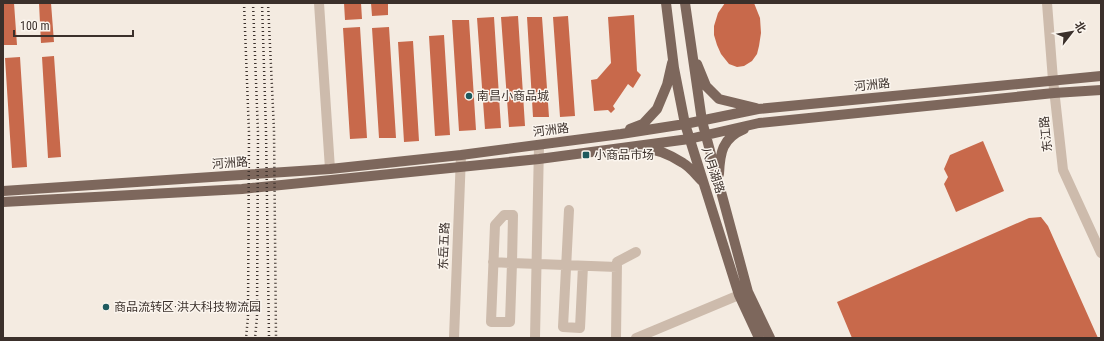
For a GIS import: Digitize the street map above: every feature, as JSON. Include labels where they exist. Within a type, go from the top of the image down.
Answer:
[{"type":"main road","name":"八月湖路","points":[[666,3],[673,58],[689,139],[739,295],[759,338]]},
{"type":"main road","name":"八月湖路","points":[[686,3],[705,135],[748,292],[770,338]]},
{"type":"main road","points":[[692,51],[706,86],[719,99],[758,109]]},
{"type":"main road","points":[[616,135],[643,124],[657,109],[667,85],[673,58]]},
{"type":"main road","name":"河洲路","points":[[3,191],[330,169],[616,135],[702,121],[758,109],[1101,76]]},
{"type":"main road","points":[[3,202],[242,189],[539,159],[689,139],[759,123],[1101,90]]},
{"type":"main road","points":[[718,184],[720,157],[724,144],[738,132],[759,123]]},
{"type":"main road","points":[[626,147],[649,149],[664,153],[684,164],[703,182]]},
{"type":"street","points":[[319,3],[330,169]]},
{"type":"street","name":"东江路","points":[[1047,3],[1054,94],[1063,170],[1101,253]]},
{"type":"street","points":[[535,338],[539,145]]},
{"type":"street","name":"东岳五路","points":[[454,338],[461,154]]},
{"type":"street","points":[[569,210],[563,327],[580,328],[583,266]]},
{"type":"street","points":[[504,215],[513,215],[512,262],[510,322],[491,322],[495,225],[504,215]]},
{"type":"street","points":[[616,338],[617,262],[636,252]]},
{"type":"street","points":[[493,262],[617,267]]},
{"type":"street","points":[[642,337],[739,295]]},
{"type":"building","points":[[3,3],[14,3],[17,45],[3,45]]},
{"type":"building","points":[[39,3],[51,3],[54,42],[41,43]]},
{"type":"building","points":[[344,3],[361,3],[362,19],[345,20]]},
{"type":"building","points":[[371,3],[388,3],[388,15],[372,16]]},
{"type":"building","points":[[725,3],[754,3],[760,18],[761,33],[757,54],[752,61],[744,66],[737,67],[729,64],[721,54],[717,45],[714,35],[714,26],[718,13]]},
{"type":"building","points":[[634,15],[637,71],[641,75],[633,88],[628,84],[613,106],[615,109],[611,113],[608,110],[594,111],[591,80],[597,79],[611,63],[608,17]]},
{"type":"building","points":[[518,16],[525,126],[509,127],[501,17]]},
{"type":"building","points":[[568,16],[575,116],[560,117],[553,17]]},
{"type":"building","points":[[494,17],[501,128],[485,129],[477,18]]},
{"type":"building","points":[[527,17],[542,17],[549,117],[533,117]]},
{"type":"building","points":[[452,20],[469,20],[476,130],[459,131]]},
{"type":"building","points":[[360,27],[367,138],[350,139],[343,28]]},
{"type":"building","points":[[389,27],[396,138],[379,138],[372,28]]},
{"type":"building","points":[[444,35],[450,135],[435,136],[429,36]]},
{"type":"building","points":[[413,41],[419,141],[404,142],[398,42]]},
{"type":"building","points":[[54,56],[61,157],[48,158],[42,57]]},
{"type":"building","points":[[20,57],[27,167],[12,168],[5,58]]},
{"type":"building","points":[[983,141],[1004,191],[956,212],[944,184],[948,177],[944,169],[950,155]]},
{"type":"building","points":[[1041,217],[1048,226],[1098,338],[852,338],[837,302],[1029,218]]},
{"type":"railway","points":[[244,3],[249,133],[248,317],[246,338]]},
{"type":"railway","points":[[253,3],[258,133],[257,317],[255,338]]},
{"type":"railway","points":[[262,3],[266,131],[269,338]]},
{"type":"railway","points":[[268,3],[274,130],[276,338]]},
{"type":"place","name":"南昌小商品城","points":[[469,96]]},
{"type":"place","name":"小商品市场","points":[[586,155]]},
{"type":"place","name":"商品流转区·洪大科技物流园","points":[[106,307]]}]
